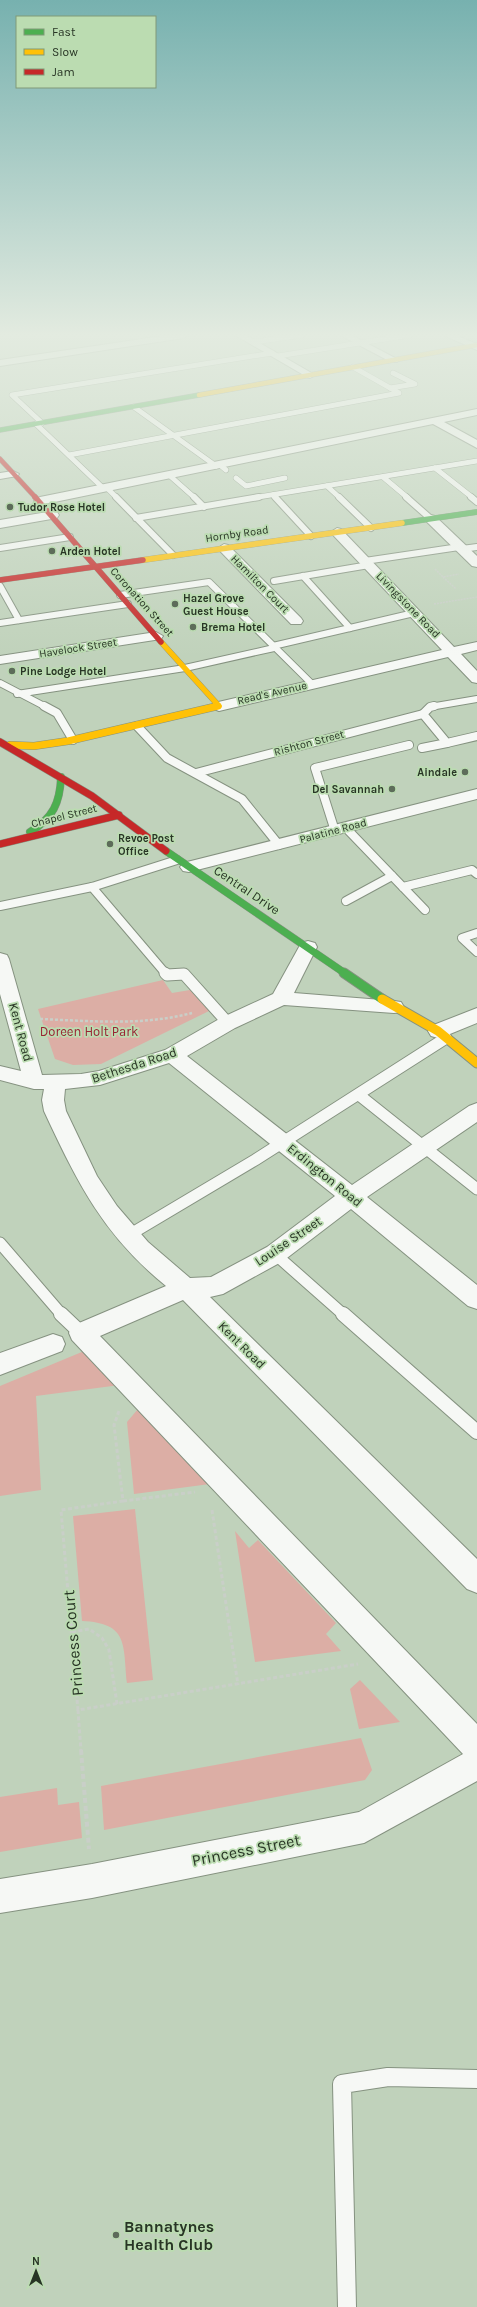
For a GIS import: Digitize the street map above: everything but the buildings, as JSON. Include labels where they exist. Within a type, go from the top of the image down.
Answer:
[{"type":"main road","name":"Coronation Street","points":[[0,459],[40,500],[94,567],[219,706]]},
{"type":"main road","name":"Hornby Road","points":[[0,580],[477,512]]},
{"type":"main road","name":"Read's Avenue","points":[[2,743],[29,746],[70,740],[137,726],[219,706]]},
{"type":"main road","points":[[58,751],[70,740]]},
{"type":"main road","name":"Central Drive","points":[[2,743],[51,766],[61,777],[119,815],[183,864],[394,1007],[442,1035],[477,1064]]},
{"type":"main road","name":"Chapel Street","points":[[15,840],[51,819],[57,809],[61,793],[61,777]]},
{"type":"main road","name":"Chapel Street","points":[[0,844],[119,815]]},
{"type":"street","points":[[40,500],[170,475],[221,467],[334,443]]},
{"type":"street","points":[[0,476],[13,474]]},
{"type":"street","points":[[0,524],[53,515]]},
{"type":"street","points":[[431,519],[477,563]]},
{"type":"street","name":"Livingstone Road","points":[[337,532],[452,651],[477,679]]},
{"type":"street","name":"Hamilton Court","points":[[224,548],[296,621]]},
{"type":"street","name":"Havelock Street","points":[[0,660],[156,636]]},
{"type":"street","name":"Read's Avenue","points":[[219,706],[477,646]]},
{"type":"street","name":"Palatine Road","points":[[183,864],[279,845],[477,794]]},
{"type":"street","points":[[281,998],[308,948]]},
{"type":"street","name":"Kent Road","points":[[0,958],[18,1019],[53,1100],[59,1118],[101,1201],[129,1235],[174,1281],[186,1288],[477,1579]]},
{"type":"street","name":"Bethesda Road","points":[[0,1073],[45,1082],[100,1078],[172,1054],[228,1023],[281,998],[394,1007]]},
{"type":"street","points":[[442,1035],[477,1015]]},
{"type":"street","name":"Erdington Road","points":[[172,1054],[352,1196],[477,1299]]},
{"type":"street","name":"Louise Street","points":[[81,1333],[186,1288],[214,1287],[275,1254],[352,1196],[477,1111]]},
{"type":"street","points":[[81,1333],[137,1390],[219,1488],[394,1658],[477,1746]]},
{"type":"street","points":[[0,1364],[52,1344]]},
{"type":"street","name":"Princess Street","points":[[0,1896],[92,1881],[364,1827],[477,1763]]},
{"type":"lane","points":[[57,443],[69,456],[105,488],[174,555]]},
{"type":"lane","points":[[69,456],[140,443]]},
{"type":"lane","points":[[185,443],[221,467]]},
{"type":"lane","points":[[136,518],[477,461]]},
{"type":"lane","points":[[435,468],[477,502]]},
{"type":"lane","points":[[170,475],[204,507]]},
{"type":"lane","points":[[382,477],[431,519]]},
{"type":"lane","points":[[236,478],[246,486],[285,478]]},
{"type":"lane","points":[[327,486],[372,528]]},
{"type":"lane","points":[[272,495],[311,536]]},
{"type":"lane","points":[[0,548],[70,538]]},
{"type":"lane","points":[[274,580],[303,576],[417,553],[477,547]]},
{"type":"lane","points":[[303,576],[350,628]]},
{"type":"lane","points":[[120,595],[209,582],[312,684]]},
{"type":"lane","points":[[0,586],[19,620]]},
{"type":"lane","points":[[0,623],[128,604]]},
{"type":"lane","points":[[18,694],[185,668],[350,628],[412,610]]},
{"type":"lane","points":[[0,683],[18,694],[57,713],[70,740]]},
{"type":"lane","name":"Rishton Street","points":[[196,773],[423,714],[430,707],[477,698]]},
{"type":"lane","points":[[423,714],[447,743]]},
{"type":"lane","points":[[137,726],[167,758],[242,799],[279,845]]},
{"type":"lane","points":[[422,748],[477,736]]},
{"type":"lane","points":[[409,744],[315,768],[340,829],[392,876],[425,910]]},
{"type":"lane","points":[[0,906],[92,887],[183,864]]},
{"type":"lane","points":[[403,887],[472,870],[477,874]]},
{"type":"lane","points":[[346,901],[392,876]]},
{"type":"lane","points":[[92,887],[167,974],[184,974],[228,1023]]},
{"type":"lane","points":[[477,933],[462,938],[477,952]]},
{"type":"lane","points":[[129,1235],[359,1095],[442,1035]]},
{"type":"lane","points":[[359,1095],[477,1189]]},
{"type":"lane","points":[[0,1244],[57,1310],[81,1333]]},
{"type":"lane","points":[[275,1254],[477,1432]]},
{"type":"lane","points":[[347,2307],[342,2084],[388,2077],[477,2079]]},
{"type":"path","points":[[417,553],[456,589]]},
{"type":"path","points":[[443,576],[466,573]]},
{"type":"path","points":[[412,610],[477,596]]},
{"type":"path","points":[[18,1019],[131,1024],[180,1017],[213,1007]]},
{"type":"path","points":[[137,1390],[122,1406],[114,1425],[123,1501],[219,1488],[238,1685]]},
{"type":"path","name":"Princess Court","points":[[123,1501],[61,1510],[78,1710],[238,1685],[394,1658]]},
{"type":"path","points":[[72,1632],[89,1629],[102,1638],[109,1650],[117,1704]]},
{"type":"path","points":[[78,1710],[92,1881]]},
{"type":"green space","name":"Doreen Holt Park","points":[[163,980],[172,993],[190,990],[209,1011],[101,1064],[73,1065],[55,1059],[38,1009]]},
{"type":"green space","points":[[89,1349],[120,1385],[36,1396],[41,1490],[0,1496],[0,1386]]},
{"type":"green space","points":[[138,1409],[210,1484],[134,1494],[127,1422]]},
{"type":"green space","points":[[135,1509],[153,1680],[127,1683],[123,1647],[121,1638],[116,1631],[108,1626],[82,1621],[73,1516]]},
{"type":"green space","points":[[235,1531],[249,1548],[258,1540],[336,1623],[326,1634],[341,1651],[255,1662]]},
{"type":"green space","points":[[360,1680],[400,1722],[359,1729],[350,1689]]},
{"type":"green space","points":[[361,1738],[372,1770],[365,1780],[104,1830],[101,1786]]},
{"type":"green space","points":[[57,1788],[58,1805],[79,1802],[82,1838],[0,1852],[0,1797]]},
{"type":"traffic: fast","points":[[402,523],[477,512]]},
{"type":"traffic: fast","points":[[30,832],[46,821],[55,810],[58,803],[61,777]]},
{"type":"traffic: fast","points":[[166,851],[382,999]]},
{"type":"traffic: slow","points":[[143,560],[402,523]]},
{"type":"traffic: slow","points":[[10,745],[34,746],[68,741],[219,706],[161,642]]},
{"type":"traffic: slow","points":[[382,999],[438,1031],[477,1063]]},
{"type":"traffic: jam","points":[[0,459],[21,481],[161,642]]},
{"type":"traffic: jam","points":[[0,580],[143,560]]},
{"type":"traffic: jam","points":[[0,742],[92,796],[166,851]]},
{"type":"traffic: jam","points":[[0,844],[119,815]]},
{"type":"place","name":"Tudor Rose Hotel","points":[[10,507]]},
{"type":"place","name":"Arden Hotel","points":[[52,551]]},
{"type":"place","name":"Hazel Grove Guest House","points":[[175,604]]},
{"type":"place","name":"Brema Hotel","points":[[193,627]]},
{"type":"place","name":"Pine Lodge Hotel","points":[[12,671]]},
{"type":"place","name":"Aindale","points":[[465,772]]},
{"type":"place","name":"Del Savannah","points":[[392,789]]},
{"type":"place","name":"Revoe Post Office","points":[[110,844]]},
{"type":"place","name":"Bannatynes Health Club","points":[[116,2235]]}]
